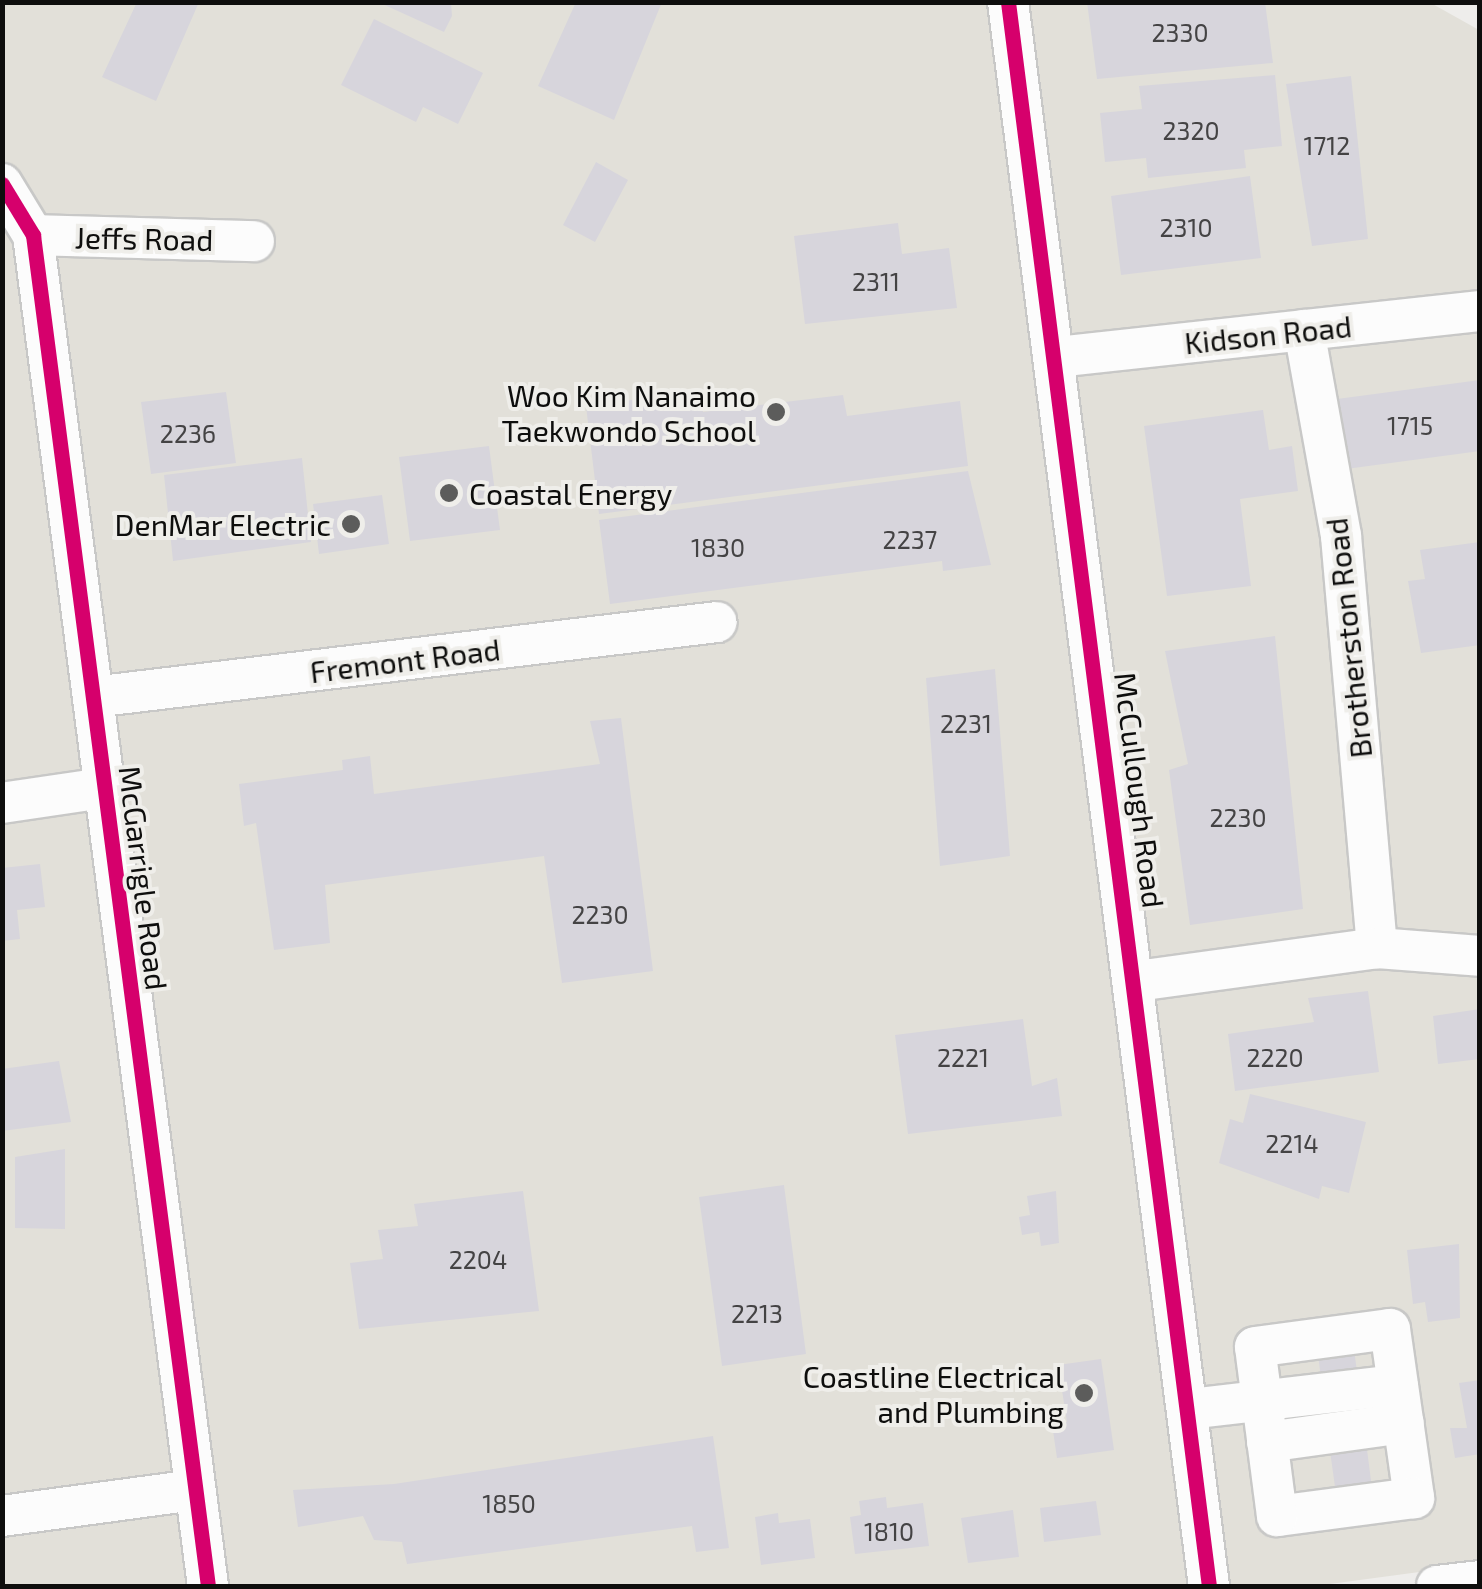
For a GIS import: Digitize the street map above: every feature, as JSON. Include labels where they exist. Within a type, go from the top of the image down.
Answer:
[{"type":"street","name":"McCullough Road","points":[[1008,2],[1137,981],[1209,1586]]},
{"type":"street","name":"McGarrigle Road","points":[[2,184],[33,236],[208,1586]]},
{"type":"street","name":"Jeffs Road","points":[[33,236],[254,241]]},
{"type":"street","name":"Kidson Road","points":[[1057,357],[1480,311]]},
{"type":"street","name":"Brotherston Road","points":[[1304,330],[1340,536],[1377,948]]},
{"type":"street","name":"Fremont Road","points":[[94,697],[717,622]]},
{"type":"street","points":[[2,803],[104,788]]},
{"type":"street","points":[[1137,981],[1377,948],[1480,956]]},
{"type":"street","points":[[1390,1329],[1399,1390],[1414,1498],[1277,1516],[1255,1348],[1390,1329]]},
{"type":"street","points":[[1188,1409],[1399,1390]]},
{"type":"street","points":[[1266,1442],[1399,1390]]},
{"type":"street","points":[[2,1516],[196,1490]]},
{"type":"street","points":[[1437,1586],[1480,1581]]},
{"type":"shaded area","points":[[1429,2],[1479,30],[1479,1564],[1315,1586],[3,1586],[3,3]]},
{"type":"building","points":[[137,2],[199,2],[156,101],[102,77]]},
{"type":"building","points":[[378,2],[451,2],[452,16],[444,32]]},
{"type":"building","points":[[576,2],[662,2],[614,120],[538,86]]},
{"type":"building","points":[[1087,2],[1265,2],[1273,63],[1097,79]]},
{"type":"building","points":[[374,19],[483,73],[458,124],[423,107],[416,122],[341,85]]},
{"type":"building","points":[[1275,75],[1282,146],[1244,150],[1246,168],[1148,178],[1146,158],[1105,162],[1100,113],[1142,109],[1139,86]]},
{"type":"building","points":[[1351,76],[1368,239],[1312,246],[1286,84]]},
{"type":"building","points":[[596,162],[628,180],[595,242],[563,225]]},
{"type":"building","points":[[1250,176],[1261,258],[1121,275],[1111,196]]},
{"type":"building","points":[[898,223],[902,254],[949,248],[957,308],[805,324],[794,236]]},
{"type":"building","points":[[1480,380],[1480,451],[1346,469],[1337,399]]},
{"type":"building","points":[[700,391],[703,412],[843,395],[847,416],[960,401],[968,466],[599,514],[586,406]]},
{"type":"building","points":[[226,392],[236,463],[151,474],[141,402]]},
{"type":"building","points":[[1263,410],[1269,450],[1292,446],[1298,491],[1240,499],[1251,586],[1167,596],[1144,426]]},
{"type":"building","name":"Coastal Energy","points":[[489,446],[500,530],[410,541],[399,457]]},
{"type":"building","points":[[302,458],[311,542],[173,561],[164,475]]},
{"type":"building","points":[[968,471],[991,565],[943,571],[942,561],[610,604],[599,520]]},
{"type":"building","name":"DenMar Electric","points":[[382,495],[389,544],[319,554],[313,504]]},
{"type":"building","points":[[1480,542],[1480,645],[1421,653],[1408,581],[1425,579],[1420,550]]},
{"type":"building","points":[[1275,636],[1303,909],[1190,925],[1169,770],[1188,764],[1165,651]]},
{"type":"building","points":[[995,669],[1010,856],[940,866],[926,678]]},
{"type":"building","points":[[621,718],[653,971],[562,983],[544,856],[325,885],[330,943],[274,950],[256,823],[244,826],[239,784],[343,770],[342,760],[370,756],[374,794],[600,764],[590,721]]},
{"type":"building","points":[[40,864],[45,907],[17,910],[20,939],[2,941],[2,868]]},
{"type":"building","points":[[1368,991],[1379,1072],[1235,1091],[1228,1034],[1314,1022],[1308,998]]},
{"type":"building","points":[[1480,1009],[1480,1059],[1438,1064],[1433,1016]]},
{"type":"building","points":[[1023,1019],[1032,1086],[1057,1078],[1062,1116],[908,1134],[895,1035]]},
{"type":"building","points":[[59,1061],[71,1122],[2,1131],[2,1069]]},
{"type":"building","points":[[1250,1094],[1366,1122],[1349,1193],[1322,1186],[1319,1199],[1219,1163],[1230,1119],[1243,1123]]},
{"type":"building","points":[[65,1149],[65,1229],[15,1228],[15,1157]]},
{"type":"building","points":[[784,1185],[806,1354],[722,1366],[699,1197]]},
{"type":"building","points":[[523,1191],[539,1311],[359,1329],[350,1263],[383,1259],[378,1230],[418,1226],[414,1204]]},
{"type":"building","points":[[1056,1191],[1059,1243],[1041,1246],[1039,1232],[1022,1235],[1019,1217],[1030,1215],[1027,1196]]},
{"type":"building","points":[[1459,1244],[1460,1318],[1428,1322],[1425,1302],[1413,1304],[1407,1250]]},
{"type":"building","points":[[1353,1341],[1373,1496],[1337,1501],[1330,1451],[1305,1454],[1297,1390],[1322,1387],[1317,1346]]},
{"type":"building","name":"Coastline Electrical and Plumbing","points":[[1101,1359],[1114,1450],[1057,1458],[1052,1424],[1067,1422],[1058,1365]]},
{"type":"building","points":[[1480,1380],[1480,1454],[1455,1458],[1450,1428],[1467,1428],[1459,1383]]},
{"type":"building","points":[[713,1436],[729,1548],[696,1552],[692,1526],[407,1564],[402,1542],[374,1540],[363,1516],[298,1527],[293,1490],[394,1484]]},
{"type":"building","points":[[886,1497],[887,1508],[923,1503],[929,1546],[855,1554],[850,1517],[861,1515],[859,1501]]},
{"type":"building","points":[[1096,1501],[1101,1535],[1044,1542],[1040,1508]]},
{"type":"building","points":[[1013,1510],[1019,1557],[968,1563],[961,1518]]},
{"type":"building","points":[[778,1513],[779,1523],[810,1519],[815,1558],[761,1565],[755,1517]]},
{"type":"cycle path","points":[[1008,2],[1209,1586]]},
{"type":"cycle path","points":[[2,184],[33,235],[208,1586]]},
{"type":"place","name":"Woo Kim Nanaimo Taekwondo School","points":[[776,412]]},
{"type":"place","name":"Coastal Energy","points":[[449,493]]},
{"type":"place","name":"DenMar Electric","points":[[351,524]]},
{"type":"place","name":"Coastline Electrical and Plumbing","points":[[1084,1393]]}]
